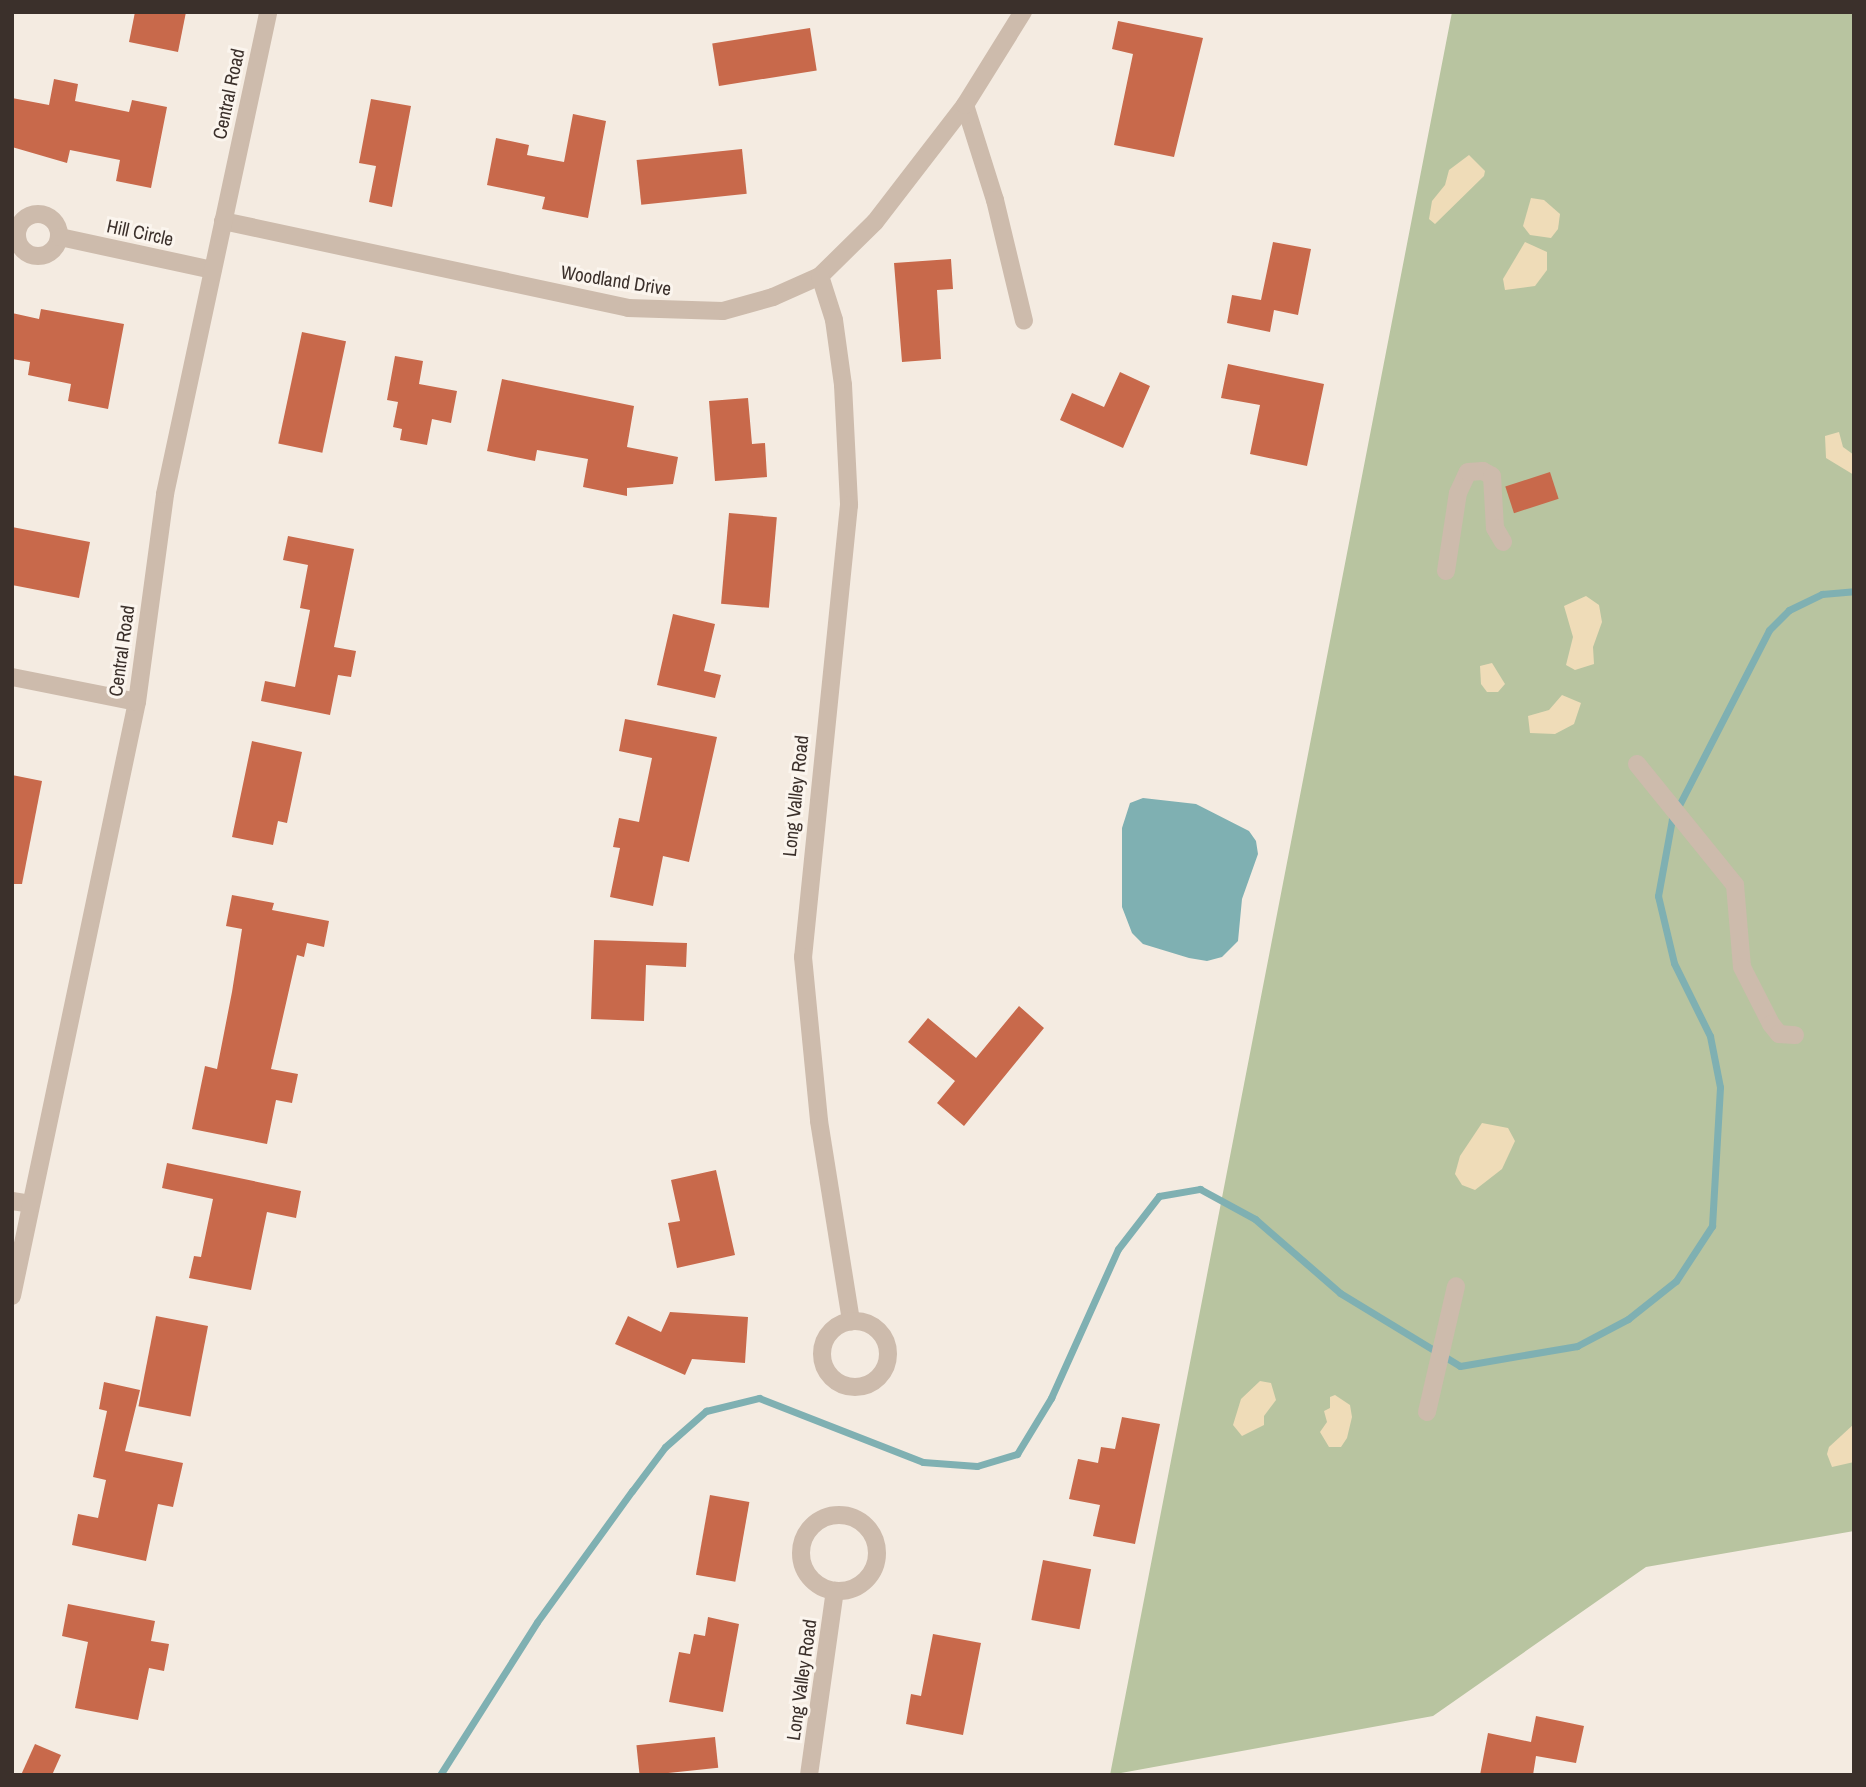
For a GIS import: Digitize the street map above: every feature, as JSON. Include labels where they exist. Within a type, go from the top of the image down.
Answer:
[{"type":"street","name":"Central Road","points":[[12,1296],[136,702],[164,494],[268,12]]},
{"type":"street","name":"Woodland Drive","points":[[223,221],[628,308],[723,311],[773,297],[820,276],[875,222],[965,105],[1023,12]]},
{"type":"street","points":[[965,105],[995,200],[1024,321]]},
{"type":"street","name":"Hill Circle","points":[[60,237],[212,270]]},
{"type":"street","name":"Long Valley Road","points":[[820,276],[834,320],[841,372],[849,505],[804,914],[803,969],[819,1121],[851,1321]]},
{"type":"street","points":[[1446,571],[1458,493],[1468,472],[1483,471],[1492,476],[1495,528],[1503,542]]},
{"type":"street","points":[[12,677],[136,702]]},
{"type":"street","points":[[1637,764],[1735,885],[1742,967],[1779,1034],[1795,1035]]},
{"type":"street","points":[[12,1200],[32,1204]]},
{"type":"street","points":[[1427,1412],[1456,1286]]},
{"type":"street","points":[[839,1515],[867,1528],[876,1551],[875,1564],[860,1585],[835,1591],[812,1581],[801,1558],[807,1533],[826,1518],[839,1515]]},
{"type":"street","name":"Long Valley Road","points":[[809,1775],[835,1591]]},
{"type":"green space","points":[[1452,12],[1854,12],[1854,1531],[1646,1567],[1433,1716],[1110,1775]]},
{"type":"sand","points":[[1469,155],[1485,171],[1484,176],[1435,224],[1429,219],[1432,201],[1445,185],[1449,170]]},
{"type":"sand","points":[[1531,198],[1544,200],[1560,214],[1558,229],[1551,238],[1530,235],[1523,226]]},
{"type":"sand","points":[[1525,242],[1547,252],[1547,270],[1535,286],[1505,290],[1503,279]]},
{"type":"sand","points":[[1839,432],[1843,447],[1854,455],[1854,475],[1826,458],[1825,436]]},
{"type":"sand","points":[[1586,596],[1599,605],[1602,622],[1593,647],[1594,664],[1575,670],[1566,665],[1573,637],[1564,606]]},
{"type":"sand","points":[[1492,663],[1505,684],[1498,692],[1487,692],[1481,684],[1480,666]]},
{"type":"sand","points":[[1562,695],[1581,703],[1574,724],[1555,734],[1530,733],[1528,716],[1549,710]]},
{"type":"sand","points":[[1482,1123],[1508,1128],[1515,1141],[1502,1169],[1475,1190],[1462,1185],[1455,1174],[1460,1156]]},
{"type":"sand","points":[[1260,1381],[1271,1383],[1276,1400],[1264,1416],[1264,1425],[1242,1436],[1233,1425],[1241,1399]]},
{"type":"sand","points":[[1335,1395],[1350,1405],[1352,1417],[1347,1438],[1341,1447],[1329,1447],[1320,1432],[1327,1422],[1324,1411],[1330,1408],[1330,1397]]},
{"type":"sand","points":[[1854,1424],[1854,1462],[1832,1467],[1827,1454],[1829,1447]]},
{"type":"water","points":[[1143,798],[1196,804],[1249,831],[1256,841],[1258,854],[1242,899],[1238,941],[1222,957],[1207,961],[1189,958],[1143,944],[1132,933],[1122,907],[1122,828],[1130,803]]},
{"type":"building","points":[[135,12],[186,12],[178,52],[129,42]]},
{"type":"building","points":[[1118,21],[1203,38],[1174,157],[1114,145],[1133,54],[1112,49]]},
{"type":"building","points":[[810,28],[817,70],[719,86],[712,43]]},
{"type":"building","points":[[54,79],[78,84],[75,101],[129,112],[132,100],[167,107],[151,188],[116,181],[120,160],[70,150],[67,163],[12,147],[12,98],[49,105]]},
{"type":"building","points":[[371,99],[411,106],[392,207],[369,202],[376,166],[359,163]]},
{"type":"building","points":[[573,114],[606,121],[588,218],[542,209],[545,197],[487,185],[496,138],[529,145],[527,155],[564,162]]},
{"type":"building","points":[[742,149],[747,194],[641,205],[637,160]]},
{"type":"building","points":[[1273,242],[1311,249],[1298,315],[1274,310],[1270,332],[1227,323],[1232,295],[1261,300]]},
{"type":"building","points":[[951,259],[953,289],[937,290],[941,359],[902,362],[894,263]]},
{"type":"building","points":[[41,309],[124,324],[108,409],[68,401],[71,384],[28,375],[30,362],[12,359],[12,313],[39,319]]},
{"type":"building","points":[[302,332],[346,341],[322,453],[278,444]]},
{"type":"building","points":[[395,356],[423,361],[419,384],[457,391],[451,423],[432,419],[427,445],[400,440],[402,429],[393,427],[398,402],[387,400]]},
{"type":"building","points":[[1228,364],[1324,384],[1307,466],[1250,454],[1260,405],[1221,398]]},
{"type":"building","points":[[1120,372],[1150,386],[1123,448],[1060,420],[1072,393],[1104,407]]},
{"type":"building","points":[[502,379],[634,406],[627,447],[678,457],[673,484],[627,488],[627,496],[583,487],[588,459],[537,450],[535,461],[487,451]]},
{"type":"building","points":[[748,398],[752,444],[765,443],[767,477],[715,481],[709,401]]},
{"type":"building","points":[[1550,472],[1559,499],[1514,513],[1505,487]]},
{"type":"building","points":[[729,513],[777,517],[769,608],[721,604]]},
{"type":"building","points":[[12,527],[90,542],[79,598],[12,585]]},
{"type":"building","points":[[288,536],[354,549],[334,647],[356,651],[351,677],[338,675],[330,715],[261,701],[265,681],[295,687],[310,610],[300,608],[308,565],[283,560]]},
{"type":"building","points":[[673,614],[715,624],[704,671],[721,675],[715,698],[657,685]]},
{"type":"building","points":[[625,719],[717,737],[689,862],[663,856],[653,906],[610,897],[620,848],[613,847],[619,818],[639,822],[652,758],[619,751]]},
{"type":"building","points":[[252,741],[302,752],[287,823],[278,821],[273,845],[232,837]]},
{"type":"building","points":[[12,775],[42,781],[22,884],[12,884]]},
{"type":"building","points":[[232,895],[274,903],[272,910],[329,921],[324,947],[307,943],[304,957],[297,955],[271,1069],[298,1074],[292,1103],[276,1100],[267,1144],[192,1129],[205,1066],[217,1069],[232,992],[242,929],[226,926]]},
{"type":"building","points":[[594,940],[687,943],[686,967],[646,965],[644,1021],[591,1019]]},
{"type":"building","points":[[1019,1006],[1044,1028],[964,1126],[937,1103],[955,1081],[908,1042],[928,1018],[976,1058]]},
{"type":"building","points":[[167,1163],[301,1191],[296,1218],[267,1212],[251,1290],[189,1278],[194,1256],[201,1257],[213,1199],[162,1188]]},
{"type":"building","points":[[716,1170],[735,1255],[677,1268],[668,1223],[680,1221],[671,1180]]},
{"type":"building","points":[[670,1312],[748,1317],[745,1363],[692,1359],[685,1375],[615,1344],[628,1316],[661,1332]]},
{"type":"building","points":[[156,1316],[208,1326],[190,1416],[138,1406]]},
{"type":"building","points":[[104,1382],[140,1390],[125,1451],[183,1463],[173,1507],[158,1504],[146,1561],[72,1545],[78,1514],[98,1518],[106,1480],[93,1477],[107,1411],[99,1409]]},
{"type":"building","points":[[1122,1417],[1160,1424],[1135,1544],[1093,1536],[1100,1505],[1069,1499],[1078,1459],[1098,1463],[1101,1447],[1115,1449]]},
{"type":"building","points":[[710,1495],[749,1502],[735,1582],[696,1575]]},
{"type":"building","points":[[1043,1560],[1091,1569],[1079,1629],[1031,1620]]},
{"type":"building","points":[[68,1604],[155,1621],[151,1641],[169,1644],[164,1671],[149,1668],[138,1720],[75,1708],[88,1642],[62,1636]]},
{"type":"building","points":[[708,1617],[739,1624],[723,1712],[669,1702],[679,1652],[690,1654],[694,1634],[705,1636]]},
{"type":"building","points":[[933,1634],[981,1643],[963,1735],[906,1724],[911,1694],[921,1696]]},
{"type":"building","points":[[1536,1716],[1584,1726],[1576,1763],[1536,1756],[1533,1775],[1480,1775],[1488,1733],[1531,1742]]},
{"type":"building","points":[[715,1737],[718,1768],[640,1775],[636,1745]]},
{"type":"building","points":[[35,1744],[61,1755],[52,1775],[21,1775]]},
{"type":"waterway","points":[[440,1775],[537,1622],[632,1491],[665,1447],[706,1411],[759,1398],[923,1462],[977,1466],[1017,1454],[1051,1398],[1118,1249],[1159,1196],[1200,1189],[1255,1219],[1340,1293],[1460,1366],[1577,1346],[1628,1319],[1676,1281],[1712,1226],[1720,1087],[1710,1036],[1674,963],[1658,896],[1672,819],[1769,630],[1789,610],[1822,594],[1854,591]]}]
